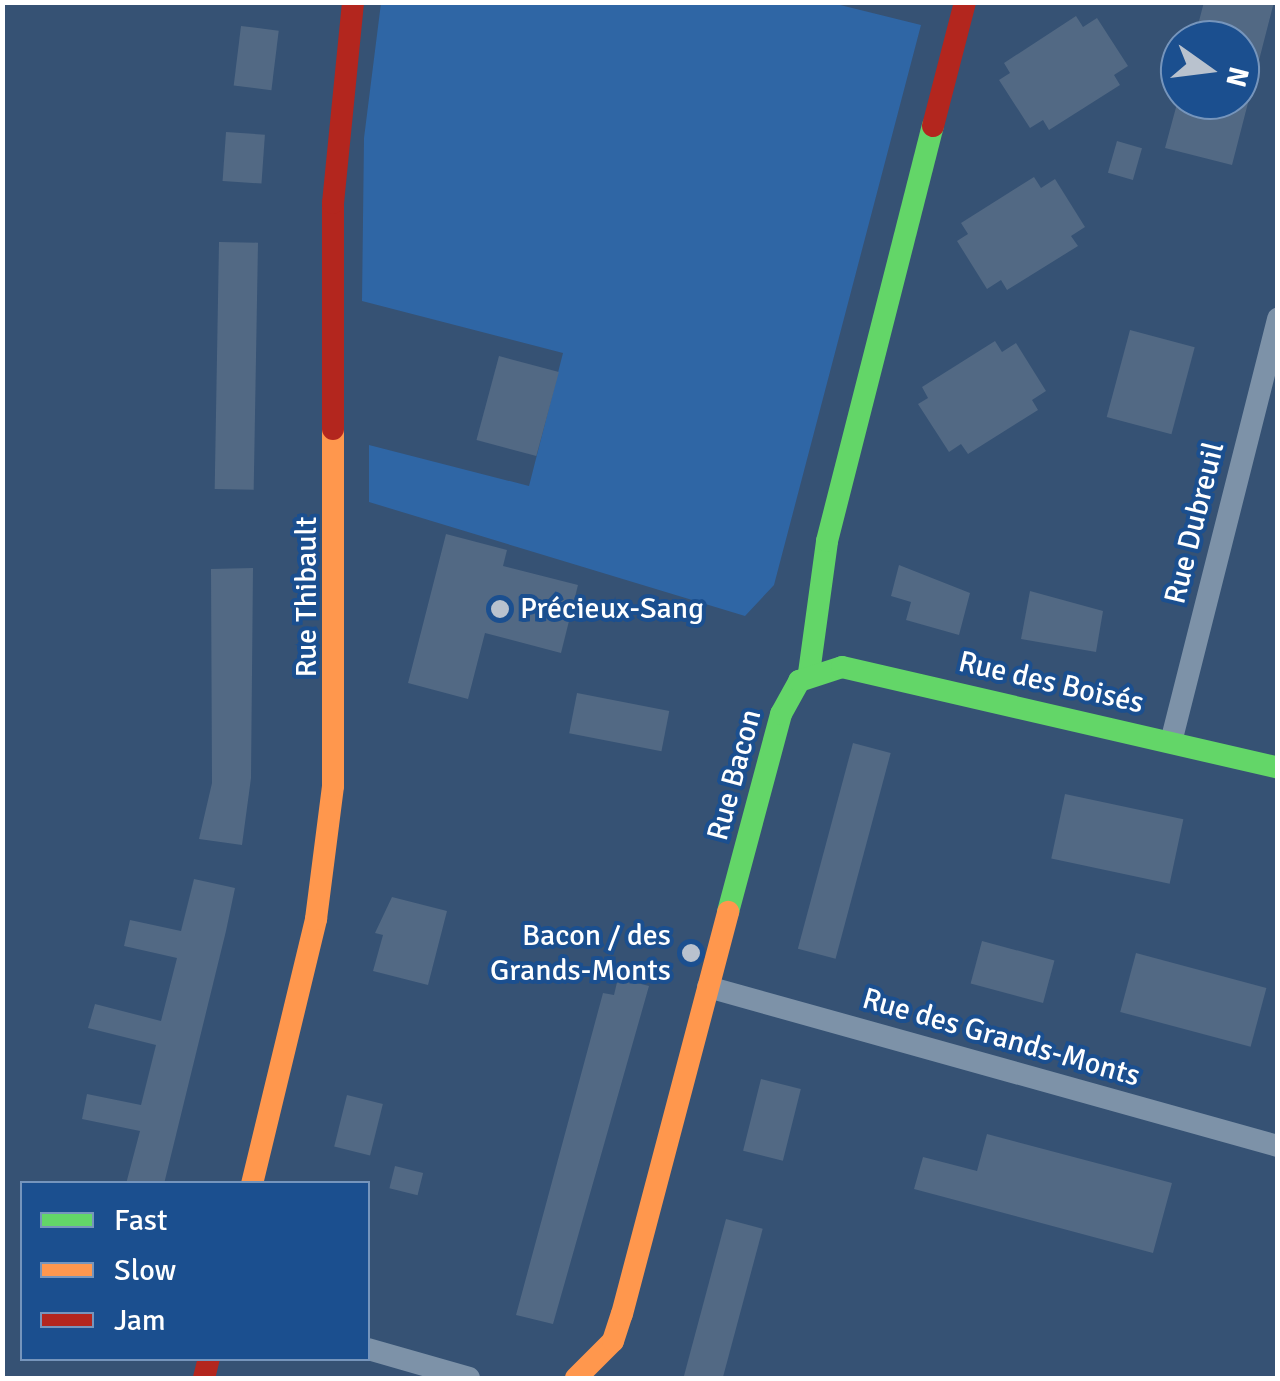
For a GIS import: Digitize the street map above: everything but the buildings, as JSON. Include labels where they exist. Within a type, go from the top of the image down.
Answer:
[{"type":"street","name":"Rue Thibault","points":[[253,1181],[316,919],[333,786],[333,203],[354,2]]},
{"type":"street","name":"Rue Bacon","points":[[576,1378],[613,1342],[781,714],[809,673],[827,542],[965,2]]},
{"type":"street","name":"Rue Dubreuil","points":[[1171,742],[1278,318]]},
{"type":"street","name":"Rue des Boisés","points":[[809,673],[842,667],[1278,768]]},
{"type":"street","name":"Rue des Grands-Monts","points":[[708,987],[1278,1146]]},
{"type":"street","points":[[370,1350],[469,1378]]},
{"type":"shaded area","points":[[828,2],[921,25],[774,585],[745,616],[369,502],[369,445],[529,486],[563,353],[362,301],[364,138],[381,3]]},
{"type":"traffic: fast","points":[[809,673],[827,541],[933,126]]},
{"type":"traffic: fast","points":[[728,912],[781,714],[799,681],[842,667],[1278,768]]},
{"type":"traffic: slow","points":[[253,1181],[316,919],[333,786],[333,429]]},
{"type":"traffic: slow","points":[[576,1378],[613,1341],[622,1314],[728,912]]},
{"type":"traffic: jam","points":[[333,429],[333,203],[353,2]]},
{"type":"traffic: jam","points":[[933,126],[965,2]]},
{"type":"traffic: jam","points":[[204,1378],[208,1361]]},
{"type":"place","name":"Précieux-Sang","points":[[500,609]]},
{"type":"place","name":"Bacon / des Grands-Monts","points":[[691,953]]}]
